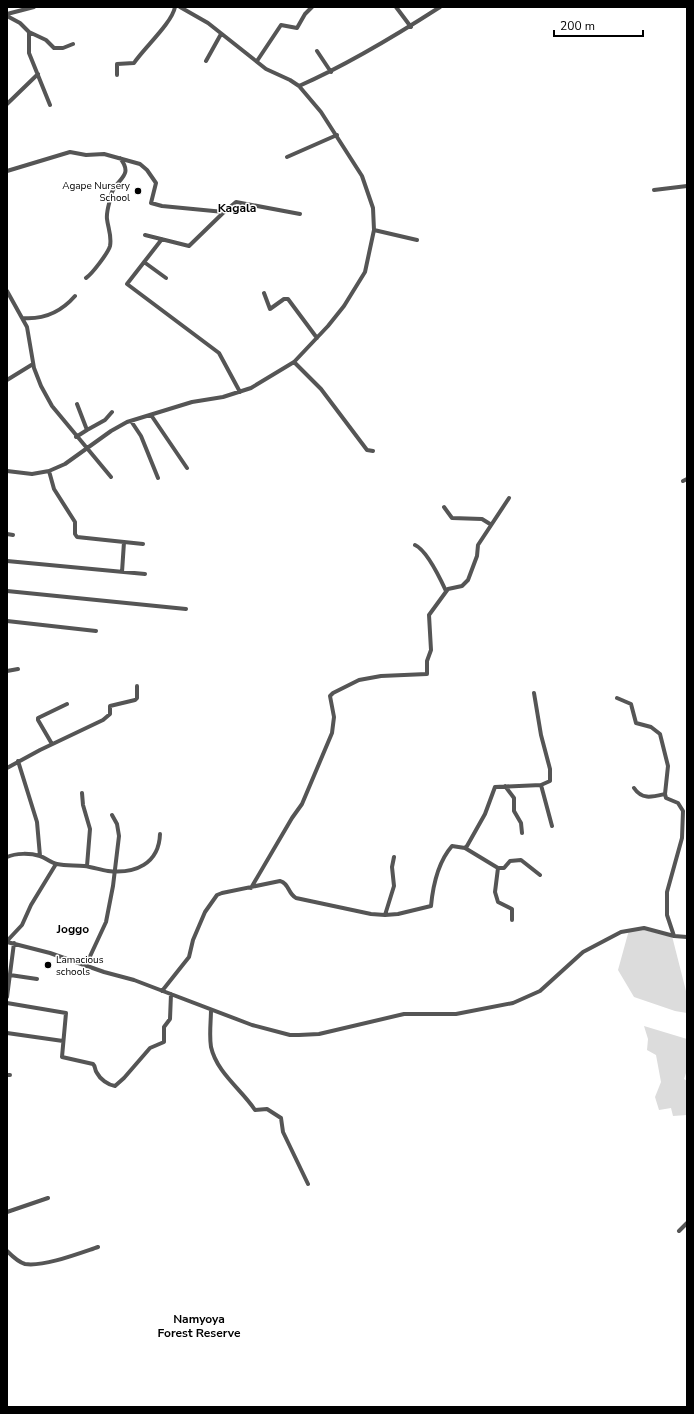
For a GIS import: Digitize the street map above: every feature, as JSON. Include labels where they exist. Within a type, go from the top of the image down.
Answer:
[{"type":"street","points":[[7,15],[34,7]]},
{"type":"street","points":[[117,75],[117,64],[131,65],[134,63],[142,50],[158,34],[175,7]]},
{"type":"street","points":[[7,471],[22,474],[49,471],[65,464],[111,431],[131,421],[192,402],[223,397],[251,388],[294,362],[344,306],[362,278],[374,230],[373,208],[362,176],[322,112],[299,86],[290,80],[266,69],[208,23],[180,7]]},
{"type":"street","points":[[257,61],[281,25],[297,28],[305,14],[312,7]]},
{"type":"street","points":[[396,7],[411,27]]},
{"type":"street","points":[[299,86],[331,72],[411,27],[440,7]]},
{"type":"street","points":[[7,15],[20,23],[29,32],[46,40],[54,48],[63,48],[74,44]]},
{"type":"street","points":[[29,32],[29,53],[50,105]]},
{"type":"street","points":[[206,61],[221,34]]},
{"type":"street","points":[[317,51],[331,72]]},
{"type":"street","points":[[7,104],[38,74]]},
{"type":"street","points":[[287,157],[337,135]]},
{"type":"street","points":[[7,171],[70,152],[86,155],[104,154],[140,164],[154,178],[156,188],[151,203],[162,206],[224,212]]},
{"type":"street","points":[[86,278],[107,252],[110,245],[111,237],[107,212],[113,188],[124,176],[125,166],[119,158]]},
{"type":"street","points":[[654,190],[687,186]]},
{"type":"street","points":[[145,235],[189,246],[236,202],[300,214]]},
{"type":"street","points":[[374,230],[417,240]]},
{"type":"street","points":[[162,239],[129,280],[129,286],[219,353],[240,392]]},
{"type":"street","points":[[144,262],[166,278]]},
{"type":"street","points":[[7,292],[27,327],[34,364],[41,386],[52,406],[111,477]]},
{"type":"street","points":[[264,293],[270,309],[284,299],[288,299],[317,338]]},
{"type":"street","points":[[22,318],[37,318],[54,313],[63,308],[75,296]]},
{"type":"street","points":[[294,362],[321,389],[367,450],[373,451]]},
{"type":"street","points":[[7,380],[34,364]]},
{"type":"street","points":[[77,404],[87,430]]},
{"type":"street","points":[[76,436],[105,420],[112,412]]},
{"type":"street","points":[[151,415],[187,468]]},
{"type":"street","points":[[131,421],[141,436],[158,478]]},
{"type":"street","points":[[49,471],[54,489],[75,522],[75,534],[77,537],[143,544]]},
{"type":"street","points":[[251,888],[292,818],[302,804],[332,732],[334,717],[330,696],[359,680],[381,676],[427,674],[427,661],[431,650],[428,615],[446,591],[452,587],[462,586],[468,580],[477,556],[478,545],[490,524],[509,498]]},
{"type":"street","points":[[444,507],[452,518],[482,518],[490,524]]},
{"type":"street","points":[[7,534],[13,535]]},
{"type":"street","points":[[122,572],[124,542]]},
{"type":"street","points":[[415,545],[426,554],[446,591]]},
{"type":"street","points":[[7,561],[145,574]]},
{"type":"street","points":[[7,591],[186,609]]},
{"type":"street","points":[[7,621],[96,631]]},
{"type":"street","points":[[7,671],[18,670]]},
{"type":"street","points":[[7,768],[18,761],[102,720],[110,714],[110,706],[135,700],[137,698],[137,686]]},
{"type":"street","points":[[466,848],[485,814],[494,789],[498,786],[541,786],[550,781],[551,775],[541,735],[534,693]]},
{"type":"street","points":[[617,698],[628,701],[631,704],[636,723],[651,727],[660,734],[668,766],[665,794],[668,799],[678,803],[683,811],[682,838],[667,892],[667,915],[674,936]]},
{"type":"street","points":[[52,744],[38,718],[67,704]]},
{"type":"street","points":[[18,761],[37,822],[40,856]]},
{"type":"street","points":[[505,786],[514,798],[514,811],[521,823],[522,833]]},
{"type":"street","points":[[541,786],[552,826]]},
{"type":"street","points":[[634,788],[641,795],[646,797],[665,794]]},
{"type":"street","points":[[82,792],[83,805],[90,829],[87,866]]},
{"type":"street","points":[[86,965],[106,922],[115,871],[119,830],[112,815]]},
{"type":"street","points":[[7,857],[25,854],[40,856],[56,864],[87,866],[115,871],[137,868],[146,865],[152,860],[159,848],[160,834]]},
{"type":"street","points":[[162,991],[190,957],[196,933],[213,899],[222,893],[280,882],[286,885],[290,894],[296,898],[371,914],[398,914],[432,906],[434,886],[444,855],[452,846],[466,848],[498,868],[504,868],[510,861],[521,860],[540,875]]},
{"type":"street","points":[[385,915],[394,886],[392,867],[394,857]]},
{"type":"street","points":[[7,942],[22,925],[31,905],[56,864]]},
{"type":"street","points":[[498,868],[495,892],[500,904],[512,909],[512,920]]},
{"type":"street","points":[[7,942],[86,965],[274,1031],[299,1035],[319,1034],[404,1014],[456,1014],[513,1003],[532,996],[540,991],[583,952],[622,932],[644,928],[674,936],[687,937]]},
{"type":"street","points":[[7,997],[14,943]]},
{"type":"street","points":[[10,975],[37,979]]},
{"type":"street","points":[[7,1003],[66,1013],[62,1057],[93,1064],[97,1073],[106,1083],[115,1086],[124,1078],[151,1046],[164,1042],[164,1027],[170,1020],[171,994]]},
{"type":"street","points":[[211,1010],[211,1045],[221,1068],[255,1110],[267,1109],[280,1118],[283,1132],[308,1184]]},
{"type":"street","points":[[7,1033],[63,1041]]},
{"type":"street","points":[[7,1212],[48,1198]]},
{"type":"street","points":[[679,1231],[687,1223]]},
{"type":"street","points":[[7,1251],[24,1264],[32,1264],[66,1258],[98,1247]]},
{"type":"shaded area","points":[[629,930],[644,930],[672,936],[687,995],[687,1013],[675,1011],[634,997],[618,970]]},
{"type":"shaded area","points":[[644,1026],[687,1039],[687,1070],[684,1079],[687,1081],[687,1115],[673,1116],[671,1108],[659,1110],[655,1097],[661,1082],[656,1055],[647,1050],[648,1039]]},
{"type":"place","name":"Agape Nursery School","points":[[138,191]]},
{"type":"place","name":"Lamacious schools","points":[[48,965]]},
{"type":"district","name":"Kagala","points":[[237,208]]},
{"type":"district","name":"Joggo","points":[[73,929]]},
{"type":"district","name":"Namyoya Forest Reserve","points":[[199,1326]]}]
